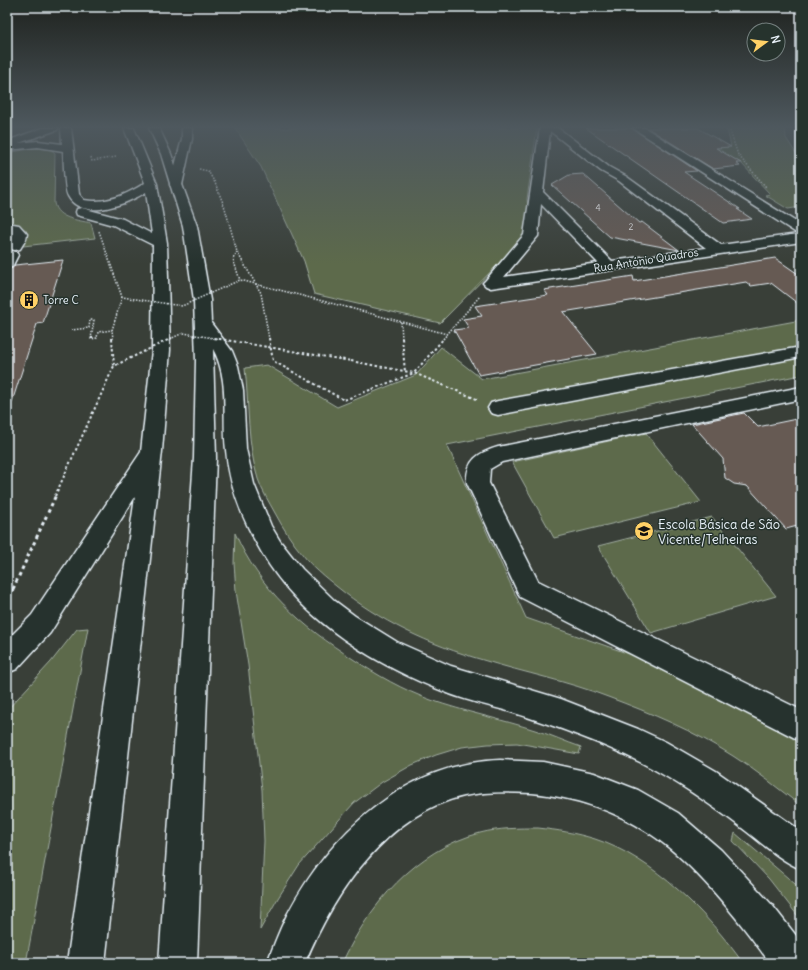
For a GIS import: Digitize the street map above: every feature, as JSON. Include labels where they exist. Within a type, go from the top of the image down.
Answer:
[{"type":"main road","points":[[72,173],[74,195],[80,203],[91,206],[103,206],[119,202],[135,195],[151,184]]},
{"type":"main road","points":[[86,963],[152,452],[161,350],[160,243],[151,184],[147,173]]},
{"type":"main road","points":[[172,173],[190,226],[202,300],[205,361],[205,458],[178,963]]},
{"type":"main road","points":[[176,185],[179,173]]},
{"type":"main road","points":[[490,284],[531,236],[536,192],[542,173]]},
{"type":"main road","points":[[613,173],[624,179],[717,250]]},
{"type":"main road","points":[[710,173],[801,231]]},
{"type":"main road","points":[[536,192],[609,266]]},
{"type":"main road","points":[[74,195],[70,203],[74,209],[118,222],[160,243]]},
{"type":"main road","points":[[7,227],[14,228],[20,234],[11,255]]},
{"type":"main road","name":"Rua António Quadros","points":[[490,284],[801,238]]},
{"type":"main road","points":[[203,324],[224,353],[230,368],[234,389],[236,448],[246,496],[264,537],[292,576],[308,594],[343,622],[365,637],[418,665],[450,679],[521,700],[600,728],[674,762],[734,800],[801,852]]},
{"type":"main road","points":[[498,408],[801,352]]},
{"type":"main road","points":[[801,393],[498,455],[482,463],[477,472],[478,483],[529,589],[801,726]]},
{"type":"main road","points":[[7,659],[41,624],[152,452]]},
{"type":"main road","points":[[286,963],[300,929],[325,887],[373,828],[400,807],[431,790],[457,781],[487,776],[542,778],[570,782],[601,792],[656,818],[683,838],[707,860],[738,893],[769,930],[793,963]]},
{"type":"path","points":[[209,173],[225,208],[237,252],[260,293],[273,361],[344,400],[414,374],[490,284]]},
{"type":"path","points":[[754,173],[768,189]]},
{"type":"path","points":[[7,604],[114,366],[112,330],[122,297],[99,230]]},
{"type":"path","points":[[237,252],[233,258],[240,280]]},
{"type":"path","points":[[122,297],[182,306],[240,280],[447,334]]},
{"type":"path","points":[[71,330],[89,328],[90,320],[94,320],[91,339],[97,338],[98,332],[112,330]]},
{"type":"path","points":[[401,322],[405,372]]},
{"type":"path","points":[[114,366],[183,333],[350,361],[414,374],[498,408]]},
{"type":"green space","points":[[7,173],[55,173],[54,203],[56,208],[64,216],[74,220],[91,223],[95,238],[23,246],[27,235],[26,230],[19,226],[7,224]]},
{"type":"green space","points":[[264,173],[531,173],[527,199],[529,216],[524,238],[440,323],[314,294],[304,261]]},
{"type":"green space","points":[[751,173],[801,173],[801,207],[788,209],[765,195],[770,194]]},
{"type":"green space","points":[[801,320],[801,375],[447,445],[526,618],[664,666],[801,743],[801,806],[733,756],[703,738],[672,723],[593,691],[463,654],[425,639],[387,621],[352,599],[319,572],[307,559],[291,540],[281,524],[264,492],[254,466],[250,438],[245,368],[267,365],[337,407],[416,375],[441,347],[482,379]]},
{"type":"green space","points":[[646,433],[701,502],[554,538],[512,462]]},
{"type":"green space","points":[[712,517],[776,596],[651,633],[598,546]]},
{"type":"green space","points":[[235,533],[257,572],[284,605],[317,634],[362,665],[400,687],[431,700],[535,730],[581,747],[579,754],[517,743],[488,744],[462,747],[436,755],[412,765],[382,782],[354,803],[299,865],[260,930],[264,841],[262,790],[248,665],[236,591],[234,563]]},
{"type":"green space","points":[[88,628],[26,963],[7,963],[7,710],[51,662],[77,629]]},
{"type":"green space","points":[[516,828],[538,828],[566,832],[595,839],[617,848],[638,860],[659,874],[696,907],[729,944],[743,963],[342,963],[353,941],[380,901],[415,866],[435,852],[457,841],[487,831]]},
{"type":"green space","points":[[735,833],[801,889],[801,920],[769,879],[733,841]]},
{"type":"building","points":[[651,173],[686,173],[740,209],[737,209],[752,219],[723,223]]},
{"type":"building","points":[[583,174],[639,223],[642,222],[679,250],[610,237],[552,185],[569,175]]},
{"type":"building","points":[[775,258],[801,276],[801,306],[771,283],[751,286],[746,282],[563,312],[597,354],[479,375],[454,330],[469,328],[463,319],[482,316],[475,306],[548,295],[544,290],[633,276],[634,281]]},
{"type":"building","name":"Torre C","points":[[63,260],[43,323],[37,324],[11,405],[7,404],[7,276],[10,269],[15,265]]},
{"type":"building","points":[[744,413],[758,427],[801,418],[801,525],[786,529],[747,486],[734,484],[725,478],[723,459],[692,424]]},
{"type":"place","name":"Torre C","points":[[29,300]]},
{"type":"place","name":"Escola Básica de São Vicente/Telheiras","points":[[644,531]]}]
